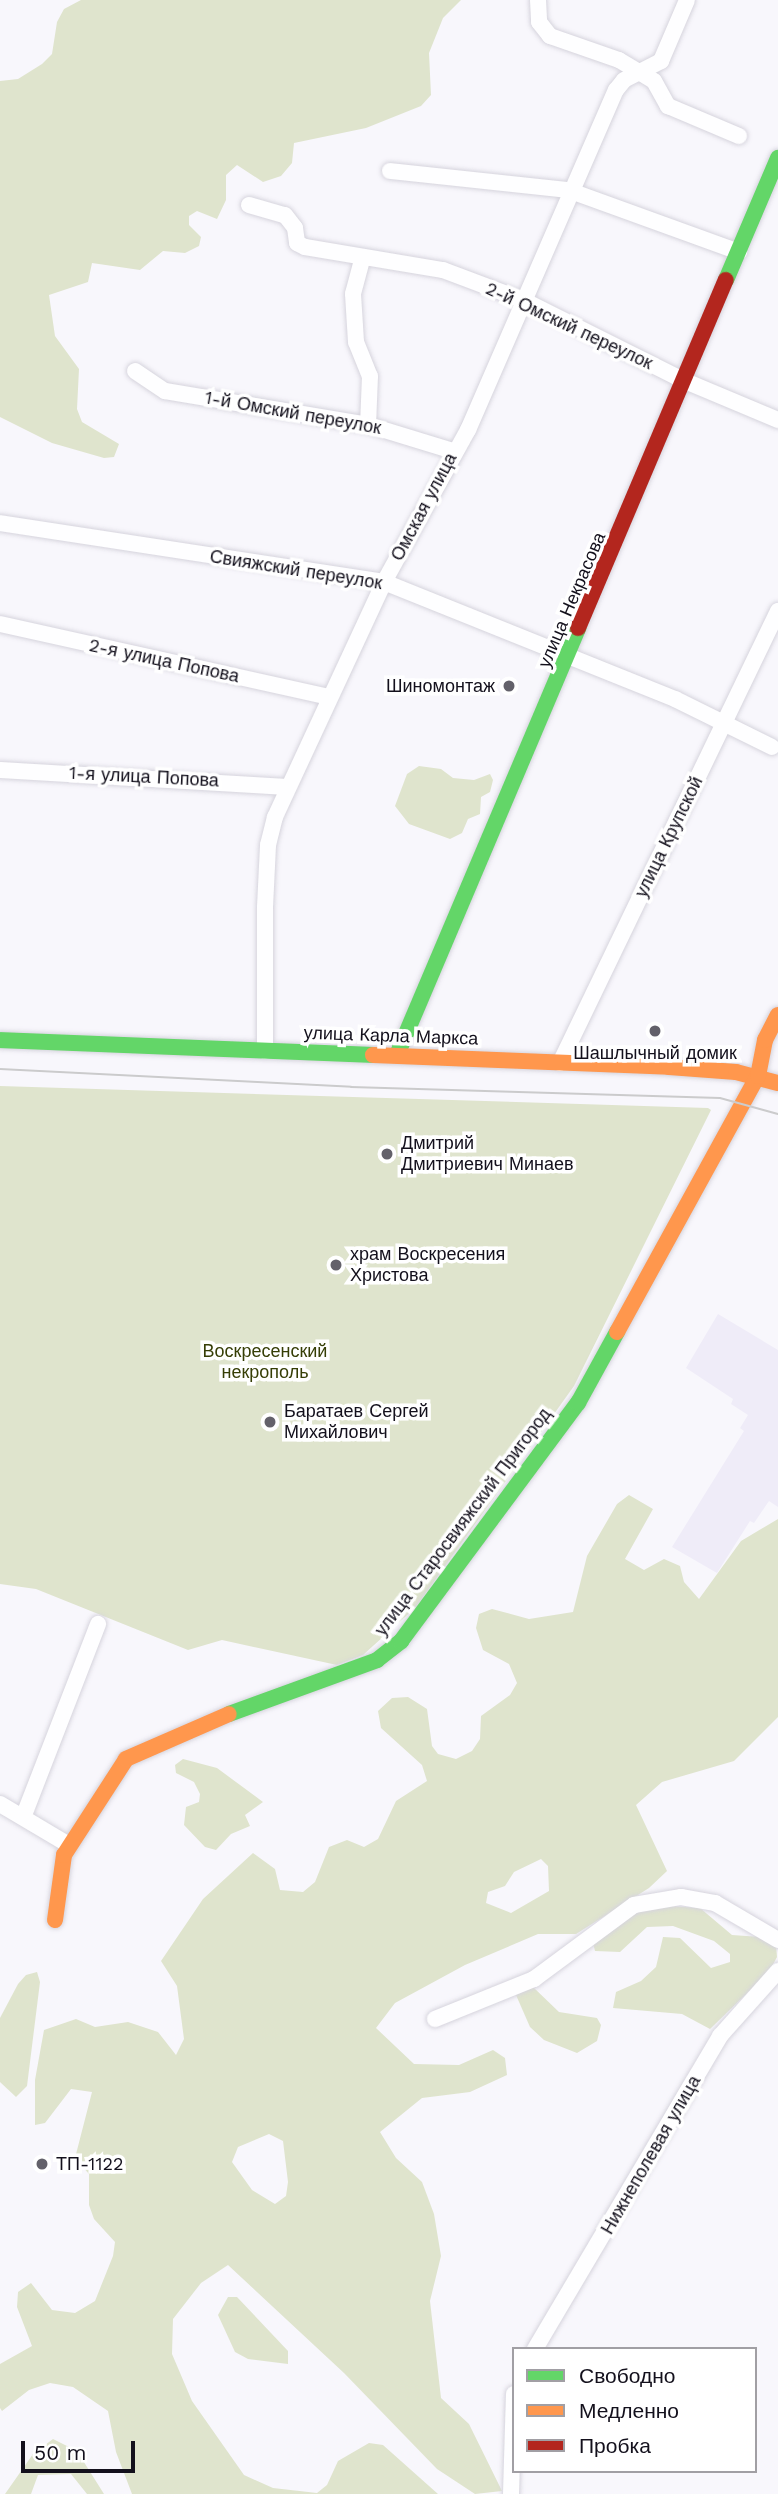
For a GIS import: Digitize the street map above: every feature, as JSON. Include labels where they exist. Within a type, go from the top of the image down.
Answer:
[{"type":"street","name":"Омская улица","points":[[265,1051],[268,845],[287,787],[384,582],[453,451],[468,430],[568,190],[616,90],[640,72],[661,61],[687,0]]},
{"type":"street","points":[[538,2],[539,22],[550,36],[590,46],[640,72],[654,81],[668,106],[739,136]]},
{"type":"street","name":"улица Некрасова","points":[[397,1055],[570,655],[778,158]]},
{"type":"street","points":[[390,170],[568,190],[739,252]]},
{"type":"street","name":"2-й Омский переулок","points":[[250,205],[285,215],[295,228],[297,243],[305,247],[362,260],[434,267],[524,301],[685,381],[778,420]]},
{"type":"street","points":[[362,260],[353,295],[356,342],[370,376],[368,425]]},
{"type":"street","name":"1-й Омский переулок","points":[[135,371],[165,391],[368,425],[453,451]]},
{"type":"street","name":"Свияжский переулок","points":[[0,523],[384,582],[570,655],[772,747]]},
{"type":"street","name":"улица Крупской","points":[[560,1063],[778,611]]},
{"type":"street","name":"2-я улица Попова","points":[[0,624],[328,697]]},
{"type":"street","name":"1-я улица Попова","points":[[0,770],[287,787]]},
{"type":"street","name":"улица Старосвияжский Пригород","points":[[55,1920],[69,1845],[126,1759],[206,1722],[377,1660],[401,1641],[578,1403],[758,1076],[765,1040],[778,1015]]},
{"type":"street","name":"улица Карла Маркса","points":[[0,1040],[715,1069],[758,1076],[778,1083]]},
{"type":"street","points":[[24,1815],[97,1624]]},
{"type":"street","points":[[0,1804],[24,1815],[69,1845]]},
{"type":"street","points":[[435,2019],[534,1979],[634,1905],[681,1897],[715,1903],[778,1940]]},
{"type":"street","name":"Нижнеполевая улица","points":[[536,2347],[720,2036],[778,1970]]},
{"type":"street","points":[[511,2494],[512,2461]]},
{"type":"shaded area","points":[[718,1314],[778,1350],[778,1507],[769,1501],[754,1523],[750,1521],[717,1573],[672,1547],[744,1431],[740,1428],[748,1415],[731,1404],[733,1399],[686,1368]]},
{"type":"green space","points":[[81,0],[461,0],[443,18],[429,53],[431,95],[421,106],[366,128],[294,143],[292,163],[281,176],[263,182],[237,165],[226,175],[226,200],[217,219],[197,211],[189,216],[189,225],[201,237],[199,246],[185,253],[163,251],[140,270],[92,263],[88,282],[49,295],[55,336],[79,369],[77,409],[82,422],[119,444],[114,457],[104,458],[52,443],[0,417],[0,81],[18,79],[42,64],[52,54],[57,22],[64,9]]},
{"type":"green space","points":[[419,766],[441,769],[453,778],[474,780],[490,774],[493,780],[490,792],[481,797],[480,814],[468,819],[462,833],[450,839],[409,824],[395,806],[407,774]]},
{"type":"green space","name":"Воскресенский некрополь","points":[[0,1086],[711,1110],[574,1386],[415,1608],[363,1655],[337,1665],[222,1640],[188,1650],[36,1589],[0,1584]]},
{"type":"green space","points":[[629,1495],[653,1509],[625,1559],[644,1570],[664,1559],[680,1566],[684,1582],[699,1599],[741,1541],[778,1519],[778,1717],[734,1761],[662,1782],[636,1805],[667,1871],[649,1888],[576,1934],[538,1934],[465,1965],[395,2003],[376,2028],[414,2064],[459,2065],[493,2050],[505,2058],[507,2075],[470,2092],[422,2098],[380,2132],[396,2158],[422,2182],[434,2214],[441,2256],[430,2301],[441,2398],[469,2424],[502,2491],[475,2494],[437,2469],[344,2373],[228,2265],[201,2283],[173,2319],[172,2354],[192,2401],[244,2475],[273,2488],[317,2493],[327,2485],[338,2461],[369,2443],[383,2445],[438,2494],[132,2494],[116,2452],[108,2411],[73,2387],[50,2383],[29,2390],[2,2411],[0,2408],[0,2364],[32,2346],[17,2307],[18,2292],[31,2283],[52,2310],[75,2313],[95,2301],[113,2256],[115,2242],[94,2219],[89,2205],[89,2174],[75,2158],[92,2092],[71,2089],[45,2123],[35,2125],[35,2080],[44,2030],[76,2019],[95,2027],[128,2022],[158,2032],[176,2055],[184,2039],[177,1986],[161,1961],[203,1899],[253,1853],[275,1869],[280,1890],[303,1892],[315,1882],[329,1847],[347,1840],[364,1847],[378,1839],[396,1801],[427,1781],[422,1765],[381,1728],[378,1711],[392,1698],[408,1697],[427,1709],[432,1746],[438,1754],[456,1759],[472,1751],[480,1739],[481,1716],[510,1695],[517,1683],[509,1664],[483,1650],[476,1628],[479,1614],[492,1609],[529,1619],[573,1612],[587,1556],[617,1504]],"holes":[[[541,1859],[548,1866],[549,1891],[511,1913],[486,1903],[488,1892],[505,1886],[514,1872]],[[269,2134],[283,2141],[288,2182],[286,2196],[275,2204],[252,2190],[232,2162],[238,2147]]]},
{"type":"green space","points":[[183,1759],[217,1768],[263,1802],[245,1815],[250,1826],[231,1834],[216,1850],[205,1847],[184,1825],[186,1807],[199,1802],[200,1794],[194,1782],[176,1773],[175,1765]]},
{"type":"green space","points":[[654,1905],[700,1908],[732,1935],[761,1937],[776,1945],[777,1957],[769,1972],[710,2029],[682,2014],[613,2008],[616,1992],[641,1981],[656,1967],[663,1937],[680,1938],[711,1968],[730,1962],[730,1954],[714,1941],[673,1926],[647,1927],[620,1952],[595,1951],[593,1943],[609,1924]]},
{"type":"green space","points":[[37,1972],[40,1982],[27,2086],[16,2097],[0,2082],[0,2018],[18,1984],[26,1975]]},
{"type":"green space","points":[[533,1987],[559,2012],[597,2018],[601,2025],[597,2041],[577,2053],[544,2040],[530,2027],[516,1995]]},
{"type":"green space","points":[[228,2297],[237,2297],[288,2351],[288,2364],[248,2359],[235,2352],[218,2315]]},
{"type":"green space","points":[[53,2439],[77,2451],[104,2494],[87,2494],[71,2474],[38,2475],[31,2494],[5,2494],[33,2454]]},
{"type":"tram line","points":[[0,1069],[351,1087],[720,1098],[778,1114]]},
{"type":"traffic: fast","points":[[726,280],[778,158]]},
{"type":"traffic: fast","points":[[397,1055],[578,628]]},
{"type":"traffic: fast","points":[[0,1040],[373,1055]]},
{"type":"traffic: fast","points":[[229,1714],[377,1660],[401,1641],[578,1403],[617,1332]]},
{"type":"traffic: slow","points":[[617,1332],[758,1076],[765,1040],[778,1015]]},
{"type":"traffic: slow","points":[[373,1055],[669,1067],[736,1072],[778,1083]]},
{"type":"traffic: slow","points":[[55,1920],[64,1855],[126,1759],[229,1714]]},
{"type":"traffic: jam","points":[[578,628],[726,280]]},
{"type":"place","name":"Шиномонтаж","points":[[509,686]]},
{"type":"place","name":"Шашлычный домик","points":[[655,1031]]},
{"type":"place","name":"Дмитрий Дмитриевич Минаев","points":[[387,1154]]},
{"type":"place","name":"храм Воскресения Христова","points":[[336,1265]]},
{"type":"place","name":"Баратаев Сергей Михайлович","points":[[270,1422]]},
{"type":"place","name":"ТП-1122","points":[[42,2164]]}]
